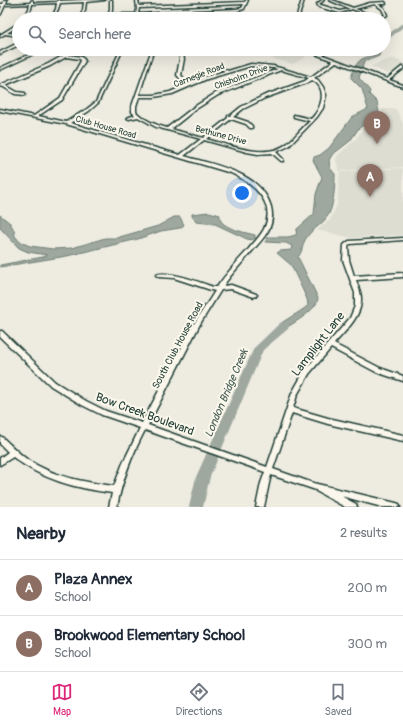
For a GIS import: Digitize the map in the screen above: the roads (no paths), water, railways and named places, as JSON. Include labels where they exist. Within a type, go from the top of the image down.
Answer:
[{"type":"street","points":[[0,14],[6,0]]},
{"type":"street","points":[[83,12],[85,0]]},
{"type":"street","points":[[0,5],[32,2],[104,0]]},
{"type":"street","points":[[110,12],[111,0]]},
{"type":"street","points":[[137,0],[137,12]]},
{"type":"street","points":[[299,12],[302,0]]},
{"type":"street","points":[[323,0],[318,4],[318,6],[341,12],[385,3]]},
{"type":"street","points":[[330,0],[361,12]]},
{"type":"street","points":[[338,2],[345,0]]},
{"type":"street","points":[[56,12],[59,1]]},
{"type":"street","points":[[138,6],[247,1]]},
{"type":"street","points":[[189,12],[241,9],[247,1]]},
{"type":"street","points":[[28,12],[32,2]]},
{"type":"street","points":[[376,4],[384,12]]},
{"type":"street","points":[[0,36],[12,28]]},
{"type":"street","points":[[0,33],[12,34]]},
{"type":"street","points":[[0,53],[12,47]]},
{"type":"street","points":[[0,69],[28,56]]},
{"type":"street","points":[[1,85],[39,70],[66,56],[80,58],[83,61],[61,99],[36,116]]},
{"type":"street","points":[[67,123],[88,110],[97,102],[119,56]]},
{"type":"street","points":[[129,118],[138,116],[134,109],[151,56]]},
{"type":"street","points":[[182,56],[179,75],[183,80],[192,84]]},
{"type":"street","points":[[322,56],[388,79],[403,86]]},
{"type":"street","points":[[181,157],[229,118],[249,104],[280,91],[300,85],[335,61]]},
{"type":"street","name":"Carnegie Road","points":[[137,96],[159,95],[176,91],[227,71],[255,65],[282,69],[312,78]]},
{"type":"street","points":[[218,66],[227,71]]},
{"type":"street","points":[[388,79],[403,67]]},
{"type":"street","name":"Chisholm Drive","points":[[168,129],[195,108],[217,94],[282,69]]},
{"type":"street","points":[[282,160],[273,152],[288,145],[312,120],[321,108],[324,99],[322,87],[312,78]]},
{"type":"street","points":[[1,85],[16,93],[24,94]]},
{"type":"street","points":[[280,91],[287,95]]},
{"type":"street","points":[[159,95],[161,100]]},
{"type":"street","name":"Club House Road","points":[[0,110],[67,123],[207,164]]},
{"type":"street","name":"Bethune Drive","points":[[138,116],[148,123],[247,151],[273,152]]},
{"type":"street","points":[[295,116],[312,120]]},
{"type":"street","points":[[229,118],[247,123],[251,127]]},
{"type":"street","name":"South Club House Road","points":[[113,507],[116,490],[125,465],[197,322],[219,288],[261,237],[270,222],[270,211],[264,196],[251,183],[232,172],[207,164]]},
{"type":"street","name":"Lamplight Lane","points":[[260,507],[268,471],[289,409],[300,383],[352,319],[358,306],[358,293],[348,268],[346,245],[349,242],[403,239]]},
{"type":"street","points":[[159,275],[174,276],[210,288],[231,287],[254,295]]},
{"type":"street","points":[[353,278],[403,275]]},
{"type":"street","name":"Bow Creek Boulevard","points":[[0,333],[54,384],[68,394],[104,413],[313,486],[396,507]]},
{"type":"street","points":[[330,345],[378,370],[403,379]]},
{"type":"street","points":[[289,409],[328,421],[403,438]]},
{"type":"street","points":[[0,439],[13,453],[39,470],[53,477],[69,483],[116,490]]},
{"type":"street","points":[[0,462],[13,453]]},
{"type":"street","points":[[313,486],[353,507]]},
{"type":"waterway","name":"London Bridge Creek","points":[[391,35],[403,25]]},
{"type":"waterway","name":"London Bridge Creek","points":[[196,507],[203,477],[259,348],[284,326]]},
{"type":"place","name":"Brookwood Elementary School","points":[[377,144]]},
{"type":"place","name":"Plaza Annex","points":[[370,197]]}]
